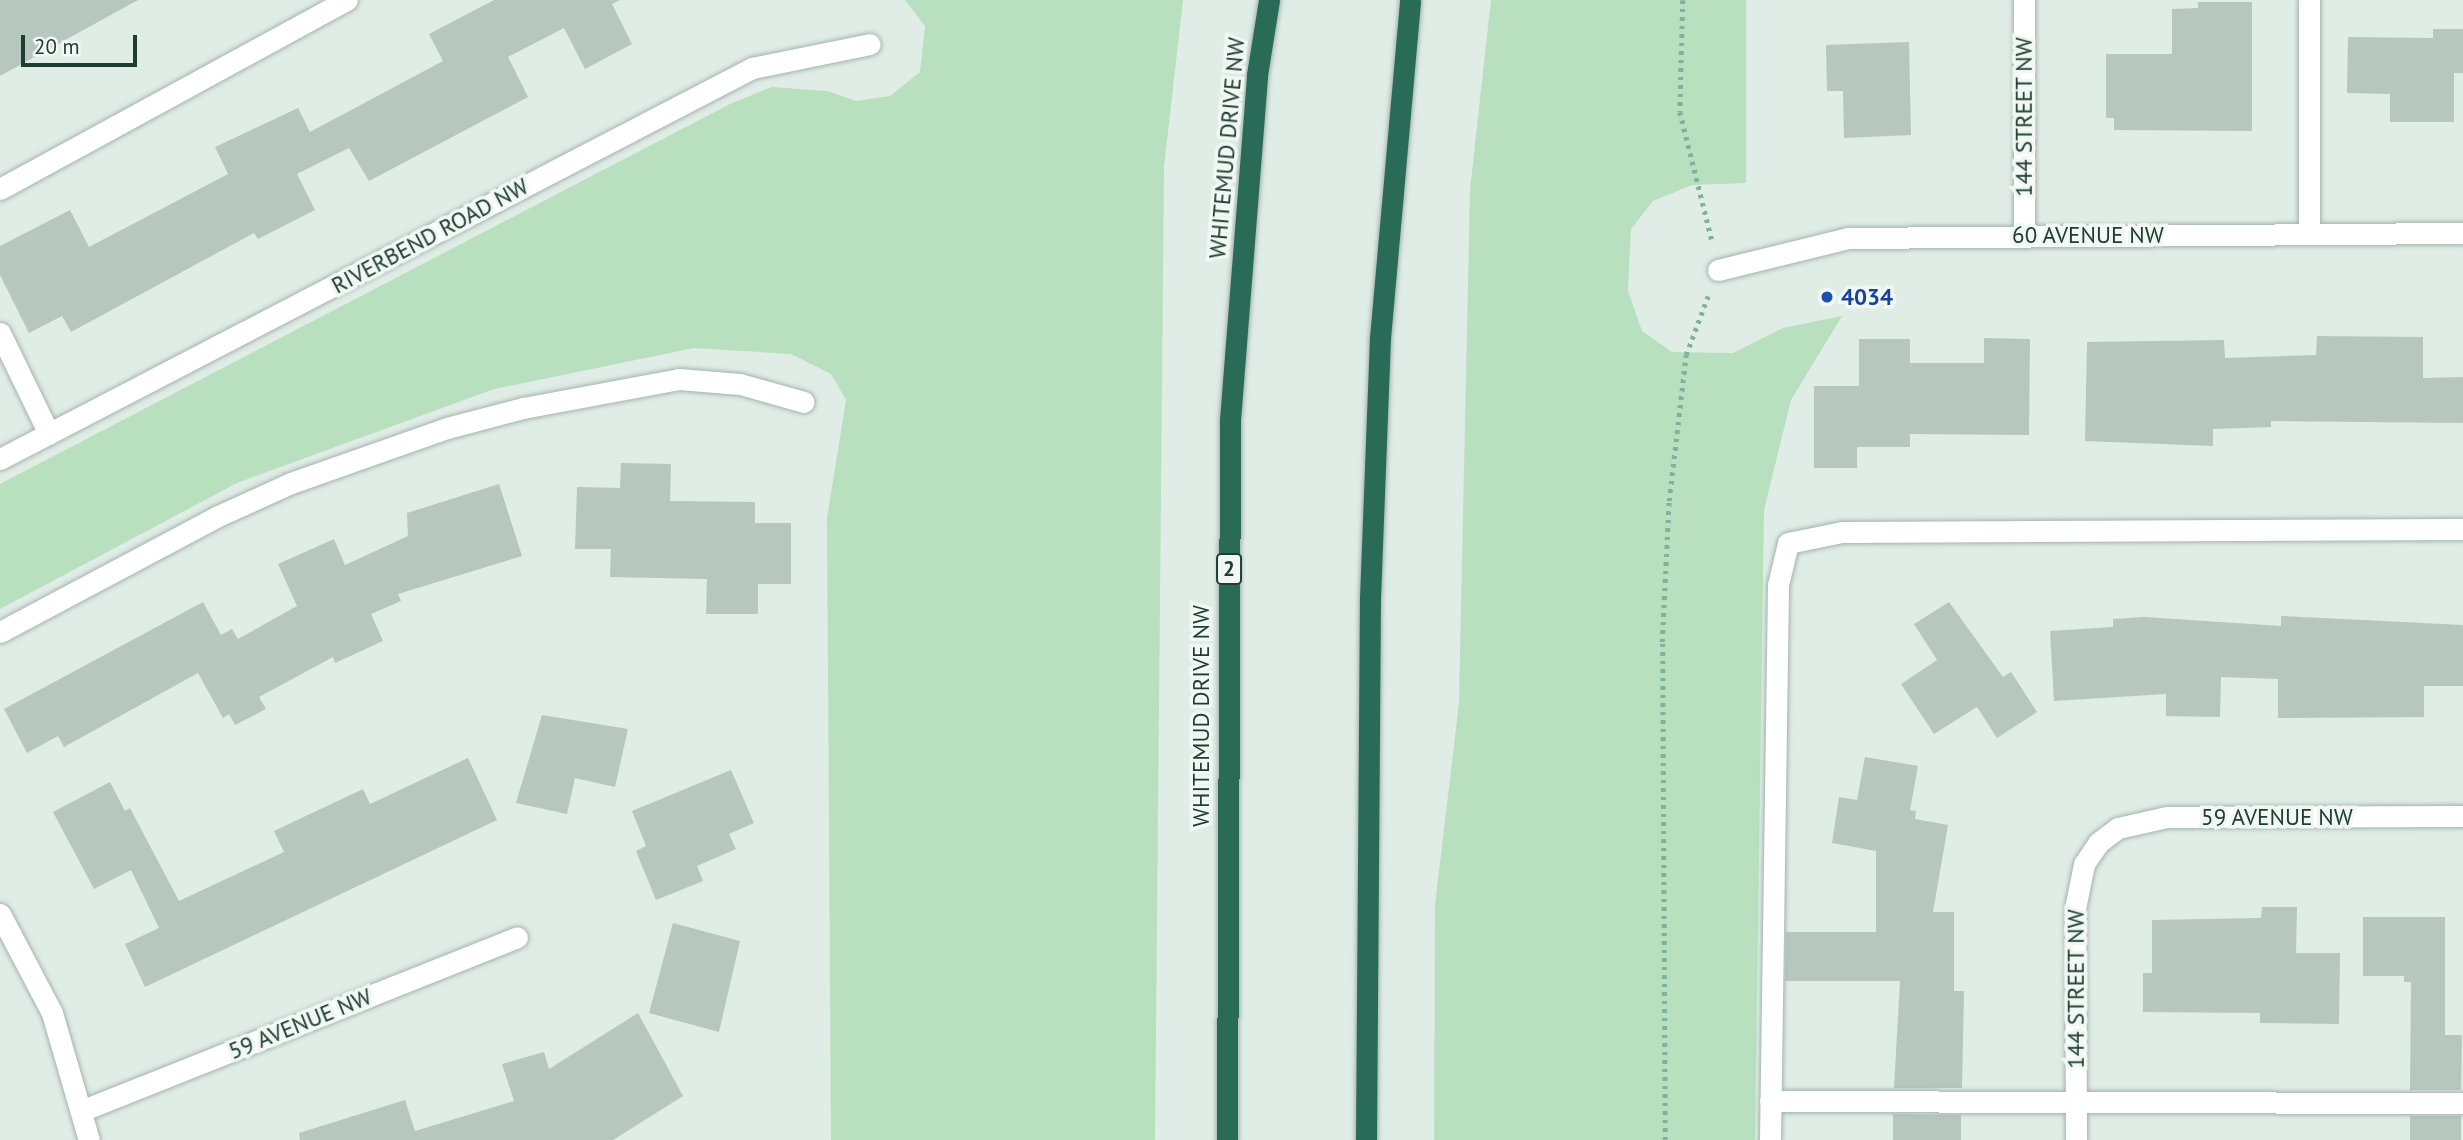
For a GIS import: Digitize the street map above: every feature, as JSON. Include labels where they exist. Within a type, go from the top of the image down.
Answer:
[{"type":"highway","name":"WHITEMUD DRIVE NW","points":[[1227,1140],[1230,420],[1257,75],[1269,0]]},
{"type":"highway","points":[[1366,1140],[1371,570],[1380,338],[1410,0]]},
{"type":"street","points":[[0,189],[347,0]]},
{"type":"street","name":"144 STREET NW","points":[[2024,0],[2024,234]]},
{"type":"street","points":[[2308,0],[2308,234]]},
{"type":"street","name":"RIVERBEND ROAD NW","points":[[0,459],[752,68],[870,44]]},
{"type":"street","name":"60 AVENUE NW","points":[[1718,270],[1823,240],[2024,234],[2463,233]]},
{"type":"street","points":[[0,333],[49,435]]},
{"type":"street","points":[[0,632],[216,517],[355,458],[447,428],[536,405],[679,379],[740,384],[803,402]]},
{"type":"street","points":[[1770,1140],[1778,585],[1788,543],[1842,532],[2463,529]]},
{"type":"street","name":"59 AVENUE NW","points":[[2098,843],[2118,828],[2167,817],[2463,816]]},
{"type":"street","name":"144 STREET NW","points":[[2076,1140],[2077,886],[2098,843]]},
{"type":"street","points":[[0,914],[52,1013],[83,1110],[89,1140]]},
{"type":"street","name":"59 AVENUE NW","points":[[83,1110],[517,937]]},
{"type":"street","points":[[1770,1101],[2076,1106],[2463,1103]]},
{"type":"path","points":[[1665,1140],[1662,642],[1669,501],[1686,355],[1718,270],[1680,112],[1683,0]]},
{"type":"green space","points":[[905,0],[1183,0],[1164,167],[1155,1140],[831,1140],[827,518],[846,400],[831,374],[791,354],[694,348],[494,389],[237,483],[0,609],[0,484],[732,103],[772,87],[827,91],[856,101],[890,96],[920,72],[925,26]]},
{"type":"green space","points":[[1491,0],[1746,0],[1746,183],[1692,185],[1653,201],[1631,229],[1628,291],[1642,331],[1672,352],[1733,353],[1783,328],[1842,316],[1791,400],[1764,510],[1755,1140],[1434,1140],[1435,905],[1459,703],[1470,190]]},
{"type":"building","points":[[0,0],[138,0],[0,76]]},
{"type":"building","points":[[494,0],[620,0],[612,4],[632,44],[585,69],[564,28],[508,57],[528,97],[369,181],[349,148],[297,174],[315,210],[258,239],[254,233],[71,332],[62,316],[29,333],[0,275],[0,246],[70,210],[89,247],[228,174],[215,147],[298,108],[310,132],[443,61],[429,34]]},
{"type":"building","points":[[2198,2],[2252,2],[2252,131],[2114,130],[2114,118],[2106,118],[2106,54],[2172,54],[2172,9],[2198,8]]},
{"type":"building","points":[[2433,29],[2463,29],[2463,73],[2454,73],[2454,122],[2390,122],[2390,94],[2347,93],[2348,37],[2433,38]]},
{"type":"building","points":[[1909,42],[1911,135],[1844,138],[1843,91],[1827,91],[1826,45]]},
{"type":"building","points":[[2317,336],[2423,337],[2423,378],[2463,377],[2463,423],[2271,421],[2271,427],[2213,429],[2213,446],[2085,441],[2087,342],[2224,340],[2225,358],[2316,355]]},
{"type":"building","points":[[1984,338],[2030,339],[2029,435],[1910,434],[1910,447],[1857,447],[1857,468],[1814,468],[1814,386],[1859,386],[1859,339],[1910,339],[1910,363],[1984,363]]},
{"type":"building","points":[[621,463],[671,464],[670,501],[755,502],[755,523],[791,523],[791,584],[758,584],[758,614],[706,614],[707,579],[610,577],[611,549],[575,549],[577,487],[620,488]]},
{"type":"building","points":[[499,484],[522,556],[398,594],[401,601],[371,614],[383,641],[335,663],[333,657],[259,697],[266,709],[235,725],[229,714],[223,718],[198,673],[64,747],[58,736],[27,753],[4,709],[203,602],[221,635],[232,629],[238,639],[297,606],[278,564],[334,539],[345,565],[408,536],[407,513]]},
{"type":"building","points":[[1949,602],[2003,677],[2011,672],[2037,712],[1997,738],[1977,707],[1934,734],[1901,684],[1937,660],[1914,624]]},
{"type":"building","points":[[2281,616],[2463,625],[2463,686],[2424,686],[2424,717],[2278,718],[2278,679],[2221,677],[2220,717],[2166,716],[2166,694],[2054,701],[2050,631],[2113,627],[2113,619],[2144,617],[2281,626]]},
{"type":"building","points":[[542,715],[628,729],[615,787],[575,778],[567,814],[516,803]]},
{"type":"building","points":[[1865,757],[1918,766],[1910,810],[1916,811],[1915,819],[1948,825],[1933,912],[1954,912],[1954,991],[1964,991],[1962,1088],[1894,1088],[1900,981],[1785,981],[1786,932],[1876,932],[1876,851],[1832,843],[1839,797],[1857,800]]},
{"type":"building","points":[[468,758],[497,820],[145,987],[125,944],[159,928],[131,870],[94,889],[53,812],[110,782],[125,811],[130,808],[179,901],[284,852],[274,831],[363,789],[370,804]]},
{"type":"building","points":[[731,770],[754,823],[729,834],[736,849],[697,866],[703,881],[656,900],[636,851],[646,846],[632,811]]},
{"type":"building","points":[[2262,907],[2297,907],[2296,953],[2340,953],[2339,1024],[2260,1023],[2260,1013],[2143,1012],[2143,973],[2152,973],[2152,920],[2261,918]]},
{"type":"building","points":[[2363,917],[2445,917],[2445,1035],[2462,1035],[2461,1090],[2410,1090],[2411,982],[2404,982],[2404,976],[2363,976]]},
{"type":"building","points":[[673,923],[740,941],[719,1032],[649,1013]]},
{"type":"building","points":[[638,1013],[683,1096],[613,1140],[300,1140],[299,1133],[405,1100],[415,1131],[514,1101],[502,1064],[544,1052],[549,1069]]},
{"type":"building","points":[[1893,1114],[1961,1115],[1961,1140],[1893,1140]]},
{"type":"building","points":[[2410,1116],[2461,1116],[2461,1140],[2410,1140]]},
{"type":"place","name":"4034","points":[[1827,297]]}]
